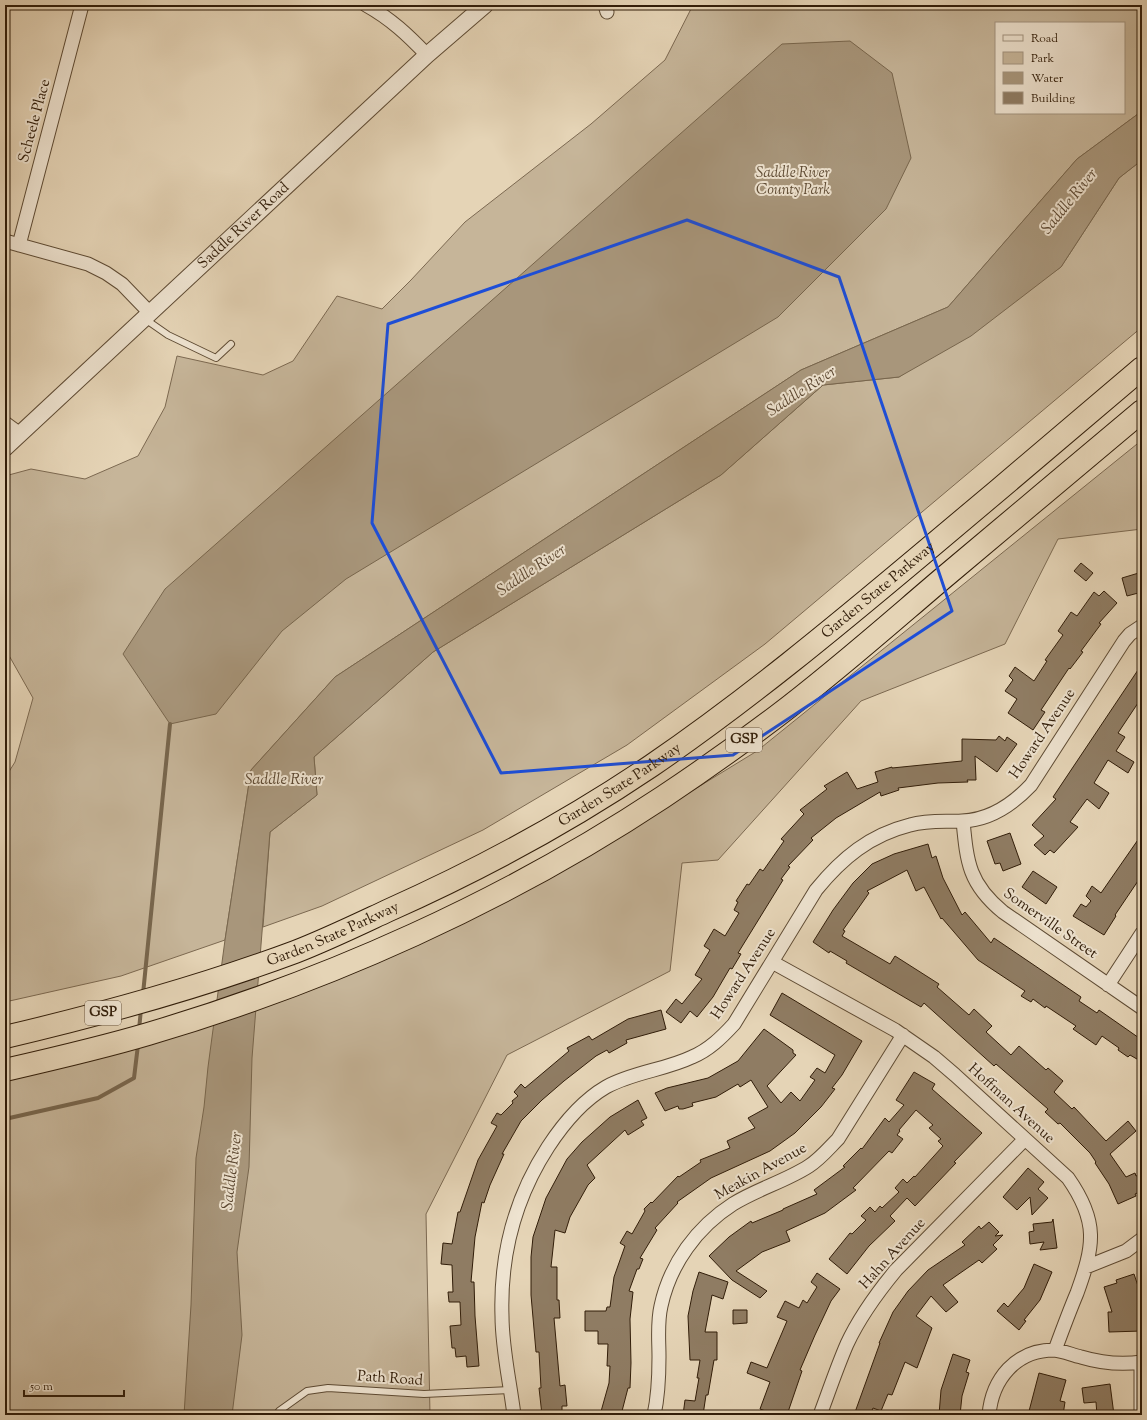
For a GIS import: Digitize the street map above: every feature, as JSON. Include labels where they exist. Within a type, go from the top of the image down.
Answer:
[{"type":"highway","name":"Garden State Parkway","points":[[5,1037],[136,1004],[199,985],[298,951],[469,872],[588,806],[667,755],[765,684],[820,640],[1142,368]]},
{"type":"highway","name":"Garden State Parkway","points":[[5,1070],[146,1035],[292,985],[344,965],[410,936],[472,906],[538,872],[598,838],[662,797],[778,715],[835,670],[1142,411]]},
{"type":"street","name":"Scheele Place","points":[[19,245],[82,5]]},
{"type":"street","points":[[366,5],[404,31],[427,55]]},
{"type":"street","name":"Saddle River Road","points":[[5,448],[427,55],[485,5]]},
{"type":"street","points":[[5,241],[88,264],[106,273],[122,284],[147,316]]},
{"type":"street","points":[[5,423],[20,434]]},
{"type":"street","name":"Howard Avenue","points":[[514,1415],[502,1317],[503,1277],[506,1250],[513,1221],[525,1189],[538,1163],[556,1134],[575,1112],[590,1098],[606,1087],[624,1078],[692,1057],[708,1048],[723,1036],[734,1024],[816,890],[847,856],[867,842],[911,825],[932,821],[963,821],[989,815],[1004,808],[1019,797],[1031,785],[1124,641],[1130,634],[1142,626]]},
{"type":"street","name":"Somerville Street","points":[[963,821],[966,857],[972,874],[980,889],[991,903],[1142,1008]]},
{"type":"street","points":[[1108,985],[1142,933]]},
{"type":"street","name":"Hoffman Avenue","points":[[772,962],[903,1035],[955,1075],[1068,1178],[1079,1194],[1086,1210],[1090,1228],[1090,1246],[1086,1267],[1055,1350]]},
{"type":"street","name":"Meakin Avenue","points":[[654,1415],[659,1356],[658,1330],[661,1306],[676,1263],[688,1245],[716,1216],[734,1204],[810,1166],[825,1153],[838,1139],[903,1035]]},
{"type":"street","name":"Hahn Avenue","points":[[820,1415],[848,1343],[862,1316],[879,1290],[896,1270],[1025,1139]]},
{"type":"street","points":[[1086,1267],[1126,1250],[1142,1239]]},
{"type":"street","points":[[989,1415],[990,1401],[995,1387],[1013,1364],[1030,1354],[1055,1350],[1099,1362],[1119,1364],[1141,1362],[1141,1415]]},
{"type":"lane","points":[[147,316],[168,335],[216,358],[231,344]]},
{"type":"lane","name":"Path Road","points":[[277,1415],[278,1411],[307,1391],[328,1388],[424,1394],[511,1390]]},
{"type":"highlighted area","points":[[687,220],[839,277],[952,611],[733,755],[501,773],[372,523],[388,324]]},
{"type":"green space","name":"Saddle River County Park","points":[[693,5],[1142,5],[1142,111],[1077,159],[948,307],[801,370],[335,677],[251,770],[225,940],[121,976],[5,1002],[5,778],[15,762],[33,698],[7,652],[5,651],[5,476],[31,469],[85,479],[138,456],[165,407],[177,356],[263,375],[293,361],[337,296],[382,309],[465,222],[591,124],[665,60]]},
{"type":"green space","points":[[1142,160],[1142,327],[765,644],[627,745],[483,830],[322,906],[263,927],[270,832],[317,795],[314,757],[433,652],[721,475],[823,385],[899,377],[1061,267],[1119,178]]},
{"type":"green space","points":[[1142,440],[1142,529],[1058,539],[1005,644],[861,701],[718,860],[682,863],[670,971],[507,1055],[426,1214],[430,1415],[5,1415],[5,1073],[159,1042],[654,814],[757,751]]},
{"type":"water","points":[[850,41],[892,73],[911,158],[886,209],[778,317],[346,579],[282,631],[216,714],[170,724],[123,654],[165,589],[782,44]]},
{"type":"water","name":"Saddle River","points":[[1142,111],[1142,160],[1119,178],[1061,267],[971,336],[899,377],[823,385],[721,475],[433,652],[314,757],[317,795],[270,832],[252,1058],[249,1167],[237,1252],[242,1335],[232,1415],[184,1415],[191,1305],[196,1158],[204,1107],[225,940],[251,770],[335,677],[801,370],[948,307],[1077,159]]},
{"type":"building","points":[[1081,563],[1093,573],[1086,581],[1074,571]]},
{"type":"building","points":[[1142,572],[1142,592],[1127,596],[1122,578]]},
{"type":"building","points":[[1104,591],[1117,603],[1099,623],[1101,624],[1081,651],[1083,652],[1070,669],[1069,668],[1041,710],[1045,712],[1033,730],[1008,713],[1017,699],[1005,691],[1013,680],[1009,676],[1015,667],[1034,681],[1047,661],[1045,660],[1063,635],[1058,631],[1071,612],[1077,616],[1094,592],[1099,596]]},
{"type":"building","points":[[1142,664],[1142,697],[1118,733],[1125,737],[1116,751],[1134,762],[1128,773],[1108,760],[1094,783],[1109,793],[1099,809],[1087,799],[1070,822],[1078,827],[1054,853],[1050,850],[1045,855],[1034,845],[1044,836],[1032,825],[1056,799],[1053,797]]},
{"type":"building","points":[[999,736],[1005,741],[1007,737],[1017,744],[997,772],[975,756],[976,780],[898,788],[899,790],[881,796],[880,792],[836,818],[811,838],[813,840],[788,866],[790,867],[781,879],[783,880],[738,953],[741,954],[732,969],[730,968],[713,997],[697,1017],[690,1011],[681,1023],[666,1012],[676,999],[682,1004],[702,979],[695,975],[710,950],[704,946],[714,929],[725,936],[739,913],[734,910],[738,902],[736,901],[747,884],[749,885],[760,869],[763,871],[784,841],[781,839],[804,814],[800,810],[827,789],[824,786],[847,772],[857,789],[878,782],[875,772],[892,767],[962,761],[962,739],[996,740]]},
{"type":"building","points":[[1010,833],[1021,864],[1003,871],[1000,863],[995,864],[987,841]]},
{"type":"building","points":[[1142,834],[1142,875],[1115,915],[1116,916],[1104,935],[1073,916],[1081,904],[1086,907],[1091,901],[1086,896],[1092,886],[1101,893]]},
{"type":"building","points":[[928,844],[932,858],[936,856],[943,878],[962,915],[965,912],[991,943],[994,938],[1081,997],[1079,1001],[1097,1013],[1099,1010],[1142,1040],[1142,1062],[1130,1055],[1128,1057],[1118,1050],[1119,1048],[1102,1036],[1096,1045],[1073,1029],[1076,1026],[1046,1006],[1045,1008],[1033,999],[1031,1002],[1021,996],[1025,991],[978,960],[942,918],[941,919],[924,887],[916,891],[907,870],[867,891],[869,893],[843,930],[845,931],[842,936],[890,964],[895,956],[939,984],[937,987],[969,1015],[974,1009],[992,1026],[986,1032],[1011,1055],[1019,1046],[1046,1070],[1048,1068],[1063,1081],[1054,1092],[1072,1109],[1074,1107],[1106,1141],[1128,1121],[1136,1131],[1110,1154],[1126,1177],[1135,1173],[1136,1176],[1142,1174],[1142,1191],[1135,1194],[1136,1196],[1118,1204],[1109,1184],[1090,1153],[1060,1123],[1058,1124],[1045,1112],[1048,1109],[996,1064],[994,1066],[924,1003],[921,1007],[846,963],[847,961],[830,951],[829,953],[813,942],[833,910],[853,883],[872,864],[894,854]]},
{"type":"building","points":[[1033,871],[1057,887],[1046,904],[1022,887]]},
{"type":"building","points":[[782,993],[862,1041],[842,1075],[832,1088],[835,1089],[821,1107],[795,1133],[770,1151],[711,1178],[677,1202],[678,1203],[655,1228],[657,1230],[640,1258],[643,1259],[639,1269],[637,1269],[629,1291],[633,1292],[630,1319],[630,1388],[628,1388],[621,1415],[600,1415],[609,1383],[610,1366],[607,1366],[608,1344],[598,1344],[598,1331],[585,1331],[585,1311],[606,1311],[607,1307],[610,1307],[614,1277],[625,1246],[620,1243],[627,1231],[632,1234],[645,1211],[644,1209],[651,1202],[652,1203],[678,1176],[679,1177],[701,1162],[700,1160],[730,1148],[727,1141],[755,1128],[748,1118],[768,1107],[751,1080],[740,1087],[738,1084],[716,1097],[692,1103],[693,1106],[683,1109],[679,1109],[678,1106],[665,1111],[655,1093],[667,1088],[708,1078],[738,1061],[764,1029],[793,1050],[793,1053],[796,1055],[767,1086],[781,1103],[791,1092],[800,1101],[815,1080],[810,1077],[817,1068],[825,1073],[835,1055],[770,1015]]},
{"type":"building","points":[[661,1010],[666,1029],[626,1040],[627,1043],[609,1053],[607,1050],[596,1056],[542,1100],[521,1121],[502,1154],[504,1154],[490,1185],[484,1203],[482,1202],[475,1237],[471,1282],[474,1282],[479,1366],[467,1367],[466,1356],[456,1357],[455,1348],[452,1348],[450,1326],[461,1325],[460,1302],[449,1302],[448,1292],[453,1292],[452,1265],[441,1264],[443,1243],[452,1244],[458,1212],[460,1212],[478,1160],[497,1126],[491,1123],[497,1113],[501,1115],[513,1103],[512,1101],[518,1096],[514,1092],[521,1084],[525,1088],[569,1051],[567,1048],[589,1036],[592,1040],[628,1019]]},
{"type":"building","points":[[914,1072],[935,1084],[932,1089],[982,1133],[954,1162],[956,1163],[915,1206],[907,1198],[890,1216],[895,1221],[869,1246],[847,1274],[829,1259],[850,1233],[852,1234],[866,1220],[861,1216],[870,1207],[875,1212],[880,1206],[882,1208],[899,1192],[895,1188],[903,1179],[907,1183],[914,1176],[915,1177],[943,1146],[938,1141],[941,1139],[929,1128],[933,1125],[916,1110],[899,1130],[900,1131],[897,1135],[903,1139],[892,1153],[889,1151],[853,1188],[856,1190],[825,1213],[786,1231],[790,1241],[762,1252],[736,1271],[767,1291],[760,1298],[732,1280],[709,1256],[729,1237],[751,1221],[752,1223],[817,1194],[814,1190],[845,1167],[843,1166],[861,1148],[862,1149],[885,1118],[889,1122],[904,1105],[896,1100]]},
{"type":"building","points":[[638,1100],[647,1118],[641,1121],[644,1125],[628,1135],[625,1130],[587,1165],[595,1178],[588,1185],[570,1217],[565,1233],[555,1230],[551,1267],[557,1267],[557,1300],[559,1300],[560,1318],[554,1318],[560,1386],[565,1385],[567,1406],[562,1406],[562,1414],[542,1415],[539,1388],[541,1388],[539,1352],[536,1352],[531,1295],[531,1257],[533,1237],[546,1198],[567,1159],[582,1142],[610,1117]]},
{"type":"building","points":[[1028,1168],[1044,1182],[1038,1189],[1048,1198],[1032,1215],[1030,1197],[1017,1210],[1003,1197]]},
{"type":"building","points":[[1053,1219],[1057,1248],[1040,1250],[1044,1242],[1030,1244],[1029,1232],[1034,1231],[1033,1224],[1052,1222]]},
{"type":"building","points":[[989,1222],[999,1232],[995,1236],[1003,1235],[993,1245],[997,1249],[982,1263],[979,1260],[943,1285],[958,1302],[946,1312],[931,1296],[916,1316],[932,1328],[917,1368],[905,1362],[892,1395],[888,1394],[881,1411],[873,1408],[870,1415],[854,1415],[879,1343],[893,1312],[908,1291],[928,1270],[965,1245],[962,1242],[979,1226],[981,1229]]},
{"type":"building","points":[[1034,1264],[1052,1272],[1040,1300],[1024,1320],[1026,1321],[1019,1330],[997,1311],[1004,1303],[1008,1307],[1024,1288]]},
{"type":"building","points":[[699,1272],[728,1282],[723,1299],[712,1295],[705,1332],[717,1332],[717,1360],[714,1360],[703,1415],[683,1415],[685,1400],[695,1401],[699,1378],[697,1378],[700,1360],[690,1360],[688,1316],[693,1291]]},
{"type":"building","points":[[817,1273],[840,1289],[831,1301],[800,1370],[802,1371],[787,1415],[767,1415],[768,1412],[760,1409],[770,1382],[747,1373],[751,1362],[767,1368],[787,1321],[777,1317],[785,1301],[799,1308],[803,1300],[807,1303],[817,1287],[811,1282]]},
{"type":"building","points":[[1134,1274],[1139,1289],[1142,1288],[1142,1331],[1109,1332],[1108,1312],[1112,1312],[1104,1287],[1117,1283],[1116,1280]]},
{"type":"building","points":[[733,1310],[747,1310],[747,1323],[733,1324]]},
{"type":"building","points":[[953,1354],[970,1360],[966,1372],[969,1373],[962,1396],[960,1415],[939,1415],[941,1390]]},
{"type":"building","points":[[1039,1373],[1066,1380],[1060,1401],[1065,1402],[1063,1415],[1042,1412],[1042,1415],[1028,1415]]},
{"type":"building","points":[[1110,1384],[1114,1415],[1097,1415],[1096,1402],[1084,1403],[1082,1388]]},
{"type":"waterway","points":[[143,994],[170,724]]},
{"type":"waterway","points":[[139,1030],[141,1009]]},
{"type":"waterway","points":[[5,1119],[98,1098],[134,1078],[138,1045]]}]
